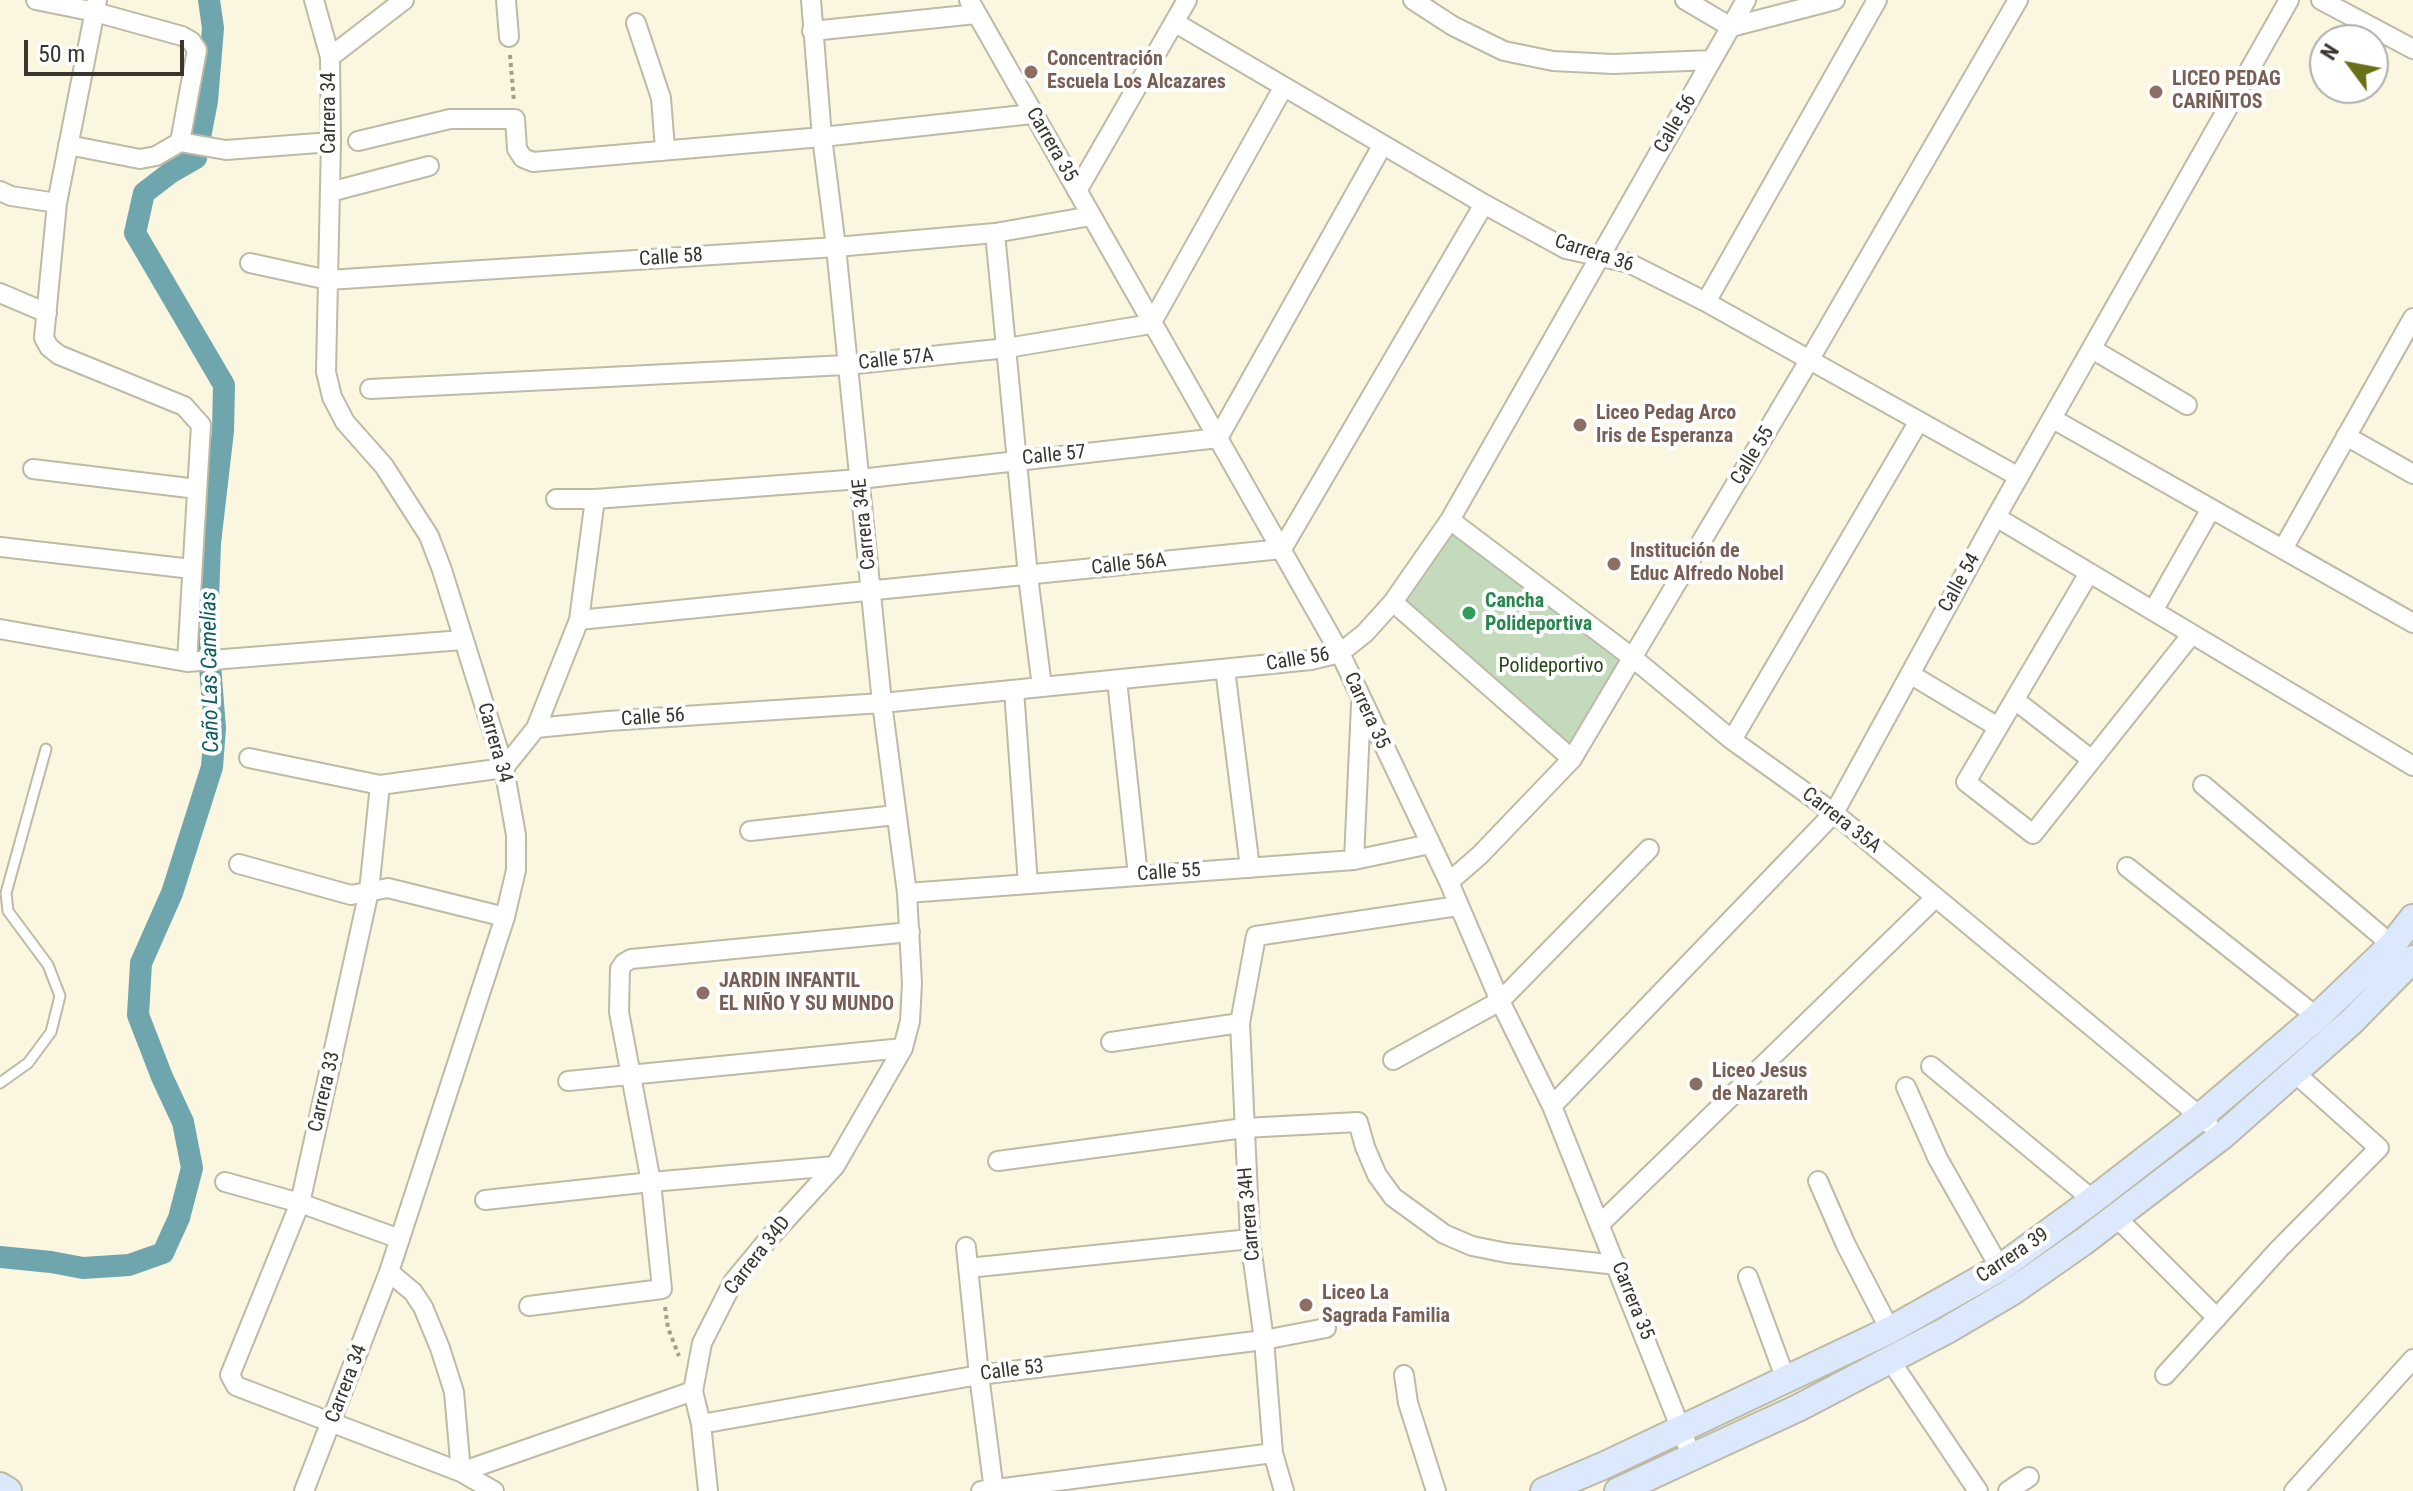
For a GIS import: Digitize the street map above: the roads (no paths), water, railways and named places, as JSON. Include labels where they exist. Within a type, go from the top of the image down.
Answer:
[{"type":"main road","name":"Carrera 39","points":[[1618,1491],[1798,1408],[1890,1360],[2013,1291],[2116,1217],[2222,1136],[2351,1022],[2403,952],[2413,918]]},
{"type":"main road","name":"Carrera 39","points":[[1544,1491],[1890,1330],[2000,1268],[2200,1117],[2317,1017],[2403,952]]},
{"type":"main road","points":[[0,1486],[8,1491]]},
{"type":"street","points":[[36,0],[96,6],[191,41],[197,50],[186,143]]},
{"type":"street","name":"Carrera 34","points":[[304,1491],[389,1272],[505,917],[516,870],[516,835],[504,768],[442,570],[429,536],[384,466],[345,422],[332,397],[326,372],[330,57],[314,0]]},
{"type":"street","points":[[330,57],[404,0]]},
{"type":"street","points":[[506,0],[509,37]]},
{"type":"street","name":"Carrera 34E","points":[[811,0],[822,137],[882,703],[907,893],[910,1021],[903,1048]]},
{"type":"street","points":[[1077,191],[1187,0]]},
{"type":"street","points":[[1413,0],[1453,26],[1504,51],[1553,61],[1613,64],[1712,60]]},
{"type":"street","points":[[1685,0],[1731,27],[1835,0]]},
{"type":"street","name":"Calle 56","points":[[536,728],[882,703],[1311,660],[1340,653],[1365,633],[1393,602],[1450,520],[1746,0]]},
{"type":"street","points":[[1706,302],[1877,0]]},
{"type":"street","name":"Calle 55","points":[[1449,882],[1480,855],[1572,759],[1810,359],[2018,0]]},
{"type":"street","name":"Calle 54","points":[[1552,1106],[1834,813],[1996,517],[2289,0]]},
{"type":"street","points":[[2321,0],[2413,49]]},
{"type":"street","points":[[96,6],[57,203],[44,338],[59,355],[184,406],[201,425],[192,569],[193,662]]},
{"type":"street","points":[[812,31],[972,7]]},
{"type":"street","name":"Carrera 35","points":[[972,7],[1340,653],[1449,882],[1500,1001],[1552,1106],[1692,1457]]},
{"type":"street","name":"Carrera 36","points":[[1174,22],[1382,146],[1566,249],[1629,263],[1810,359],[2019,477]]},
{"type":"street","points":[[636,23],[661,98],[665,149]]},
{"type":"street","points":[[1151,324],[1283,88]]},
{"type":"street","points":[[358,141],[450,119],[515,119],[517,149],[523,158],[533,162],[822,137],[1032,114]]},
{"type":"street","points":[[68,145],[140,159],[156,156],[186,143],[226,150],[331,142]]},
{"type":"street","points":[[1218,438],[1382,146]]},
{"type":"street","points":[[330,192],[429,166]]},
{"type":"street","points":[[0,191],[11,196],[57,203]]},
{"type":"street","points":[[1282,549],[1484,204]]},
{"type":"street","name":"Calle 58","points":[[250,263],[328,280],[836,247],[995,233],[1091,216]]},
{"type":"street","points":[[995,233],[1028,576],[1042,687]]},
{"type":"street","points":[[0,293],[47,313]]},
{"type":"street","name":"Calle 57A","points":[[370,389],[846,365],[1007,348],[1151,324]]},
{"type":"street","points":[[2283,549],[2411,326]]},
{"type":"street","points":[[2092,349],[2187,405]]},
{"type":"street","points":[[2053,419],[2413,623]]},
{"type":"street","points":[[1732,740],[1919,421]]},
{"type":"street","points":[[2346,436],[2413,474]]},
{"type":"street","name":"Calle 57","points":[[556,499],[595,499],[860,479],[1218,438]]},
{"type":"street","points":[[33,469],[197,489]]},
{"type":"street","points":[[249,758],[380,785],[504,768],[536,728],[579,620],[595,499]]},
{"type":"street","points":[[2153,611],[2211,509]]},
{"type":"street","points":[[1996,517],[2413,766]]},
{"type":"street","name":"Carrera 35A","points":[[1450,520],[1633,658],[1732,740],[1834,813],[2222,1136]]},
{"type":"street","points":[[0,547],[192,569]]},
{"type":"street","name":"Calle 56A","points":[[579,620],[1282,549]]},
{"type":"street","points":[[2089,573],[1966,782],[2033,834],[2192,634]]},
{"type":"street","points":[[1393,602],[1572,759]]},
{"type":"street","points":[[0,629],[193,662],[462,640]]},
{"type":"street","points":[[1225,669],[1250,868]]},
{"type":"street","points":[[1910,674],[1998,727]]},
{"type":"street","points":[[1117,680],[1138,876]]},
{"type":"street","points":[[1014,690],[1028,884]]},
{"type":"street","points":[[2015,700],[2092,760]]},
{"type":"street","points":[[1354,860],[1362,702]]},
{"type":"street","name":"Carrera 33","points":[[332,1424],[236,1386],[230,1375],[300,1203],[369,891],[380,785]]},
{"type":"street","points":[[2203,785],[2403,952]]},
{"type":"street","points":[[750,831],[896,815]]},
{"type":"street","name":"Calle 55","points":[[907,893],[1354,860],[1430,844]]},
{"type":"street","points":[[1393,1060],[1500,1001],[1649,849]]},
{"type":"street","points":[[239,864],[351,895],[388,888],[505,917]]},
{"type":"street","points":[[2127,867],[2317,1017]]},
{"type":"street","points":[[1601,1223],[1935,898]]},
{"type":"street","name":"Carrera 34H","points":[[1284,1491],[1273,1453],[1264,1340],[1250,1239],[1244,1128],[1240,1023],[1256,936],[1458,906]]},
{"type":"street","points":[[529,1306],[662,1289],[651,1182],[619,1012],[620,969],[631,959],[910,932]]},
{"type":"street","points":[[1111,1042],[1240,1023]]},
{"type":"street","points":[[568,1081],[903,1048]]},
{"type":"street","name":"Carrera 34D","points":[[708,1491],[701,1424],[693,1391],[702,1343],[733,1282],[835,1166],[903,1048]]},
{"type":"street","points":[[1931,1066],[2093,1200]]},
{"type":"street","points":[[2165,1375],[2279,1249],[2379,1148],[2295,1073]]},
{"type":"street","points":[[1906,1087],[1938,1159],[2000,1268]]},
{"type":"street","points":[[998,1161],[1244,1128],[1358,1122],[1377,1175],[1393,1197],[1444,1234],[1472,1246],[1507,1253],[1617,1265]]},
{"type":"street","points":[[485,1200],[835,1166]]},
{"type":"street","points":[[1818,1181],[1846,1245],[1890,1330]]},
{"type":"street","points":[[225,1182],[300,1203],[400,1239]]},
{"type":"street","points":[[2116,1217],[2217,1318]]},
{"type":"street","points":[[968,1268],[1250,1239]]},
{"type":"street","points":[[966,1247],[990,1490],[1273,1453]]},
{"type":"street","points":[[389,1272],[413,1292],[423,1307],[440,1348],[454,1392],[461,1472]]},
{"type":"street","points":[[1748,1277],[1786,1380]]},
{"type":"street","name":"Calle 53","points":[[701,1424],[979,1375],[1264,1340],[1326,1328]]},
{"type":"street","points":[[2294,1491],[2413,1359]]},
{"type":"street","points":[[1890,1360],[1978,1491]]},
{"type":"street","points":[[1404,1375],[1408,1403],[1436,1491]]},
{"type":"street","points":[[461,1472],[693,1391]]},
{"type":"street","points":[[332,1424],[461,1472],[494,1491]]},
{"type":"street","points":[[2008,1491],[2029,1477]]},
{"type":"lane","points":[[0,1083],[28,1063],[51,1032],[60,996],[48,965],[8,911],[6,893],[46,749]]},
{"type":"waterway","name":"Caño Las Camelias","points":[[0,1257],[83,1268],[129,1265],[163,1253],[179,1218],[192,1168],[183,1122],[138,1015],[141,963],[172,893],[212,767],[215,728],[207,629],[210,543],[223,431],[224,385],[135,233],[144,193],[196,158],[207,101],[213,28],[209,0]]},
{"type":"place","name":"Concentración Escuela Los Alcazares","points":[[1031,72]]},
{"type":"place","name":"LICEO PEDAG CARIÑITOS","points":[[2156,92]]},
{"type":"place","name":"Liceo Pedag Arco Iris de Esperanza","points":[[1580,425]]},
{"type":"place","name":"Institución de Educ Alfredo Nobel","points":[[1614,564]]},
{"type":"place","name":"Cancha Polideportiva","points":[[1469,613]]},
{"type":"place","name":"JARDIN INFANTIL EL NIÑO Y SU MUNDO","points":[[703,993]]},
{"type":"place","name":"Liceo Jesus de Nazareth","points":[[1696,1084]]},
{"type":"place","name":"Liceo La Sagrada Familia","points":[[1306,1305]]},
{"type":"park label","name":"Polideportivo","points":[[1551,667]]}]
